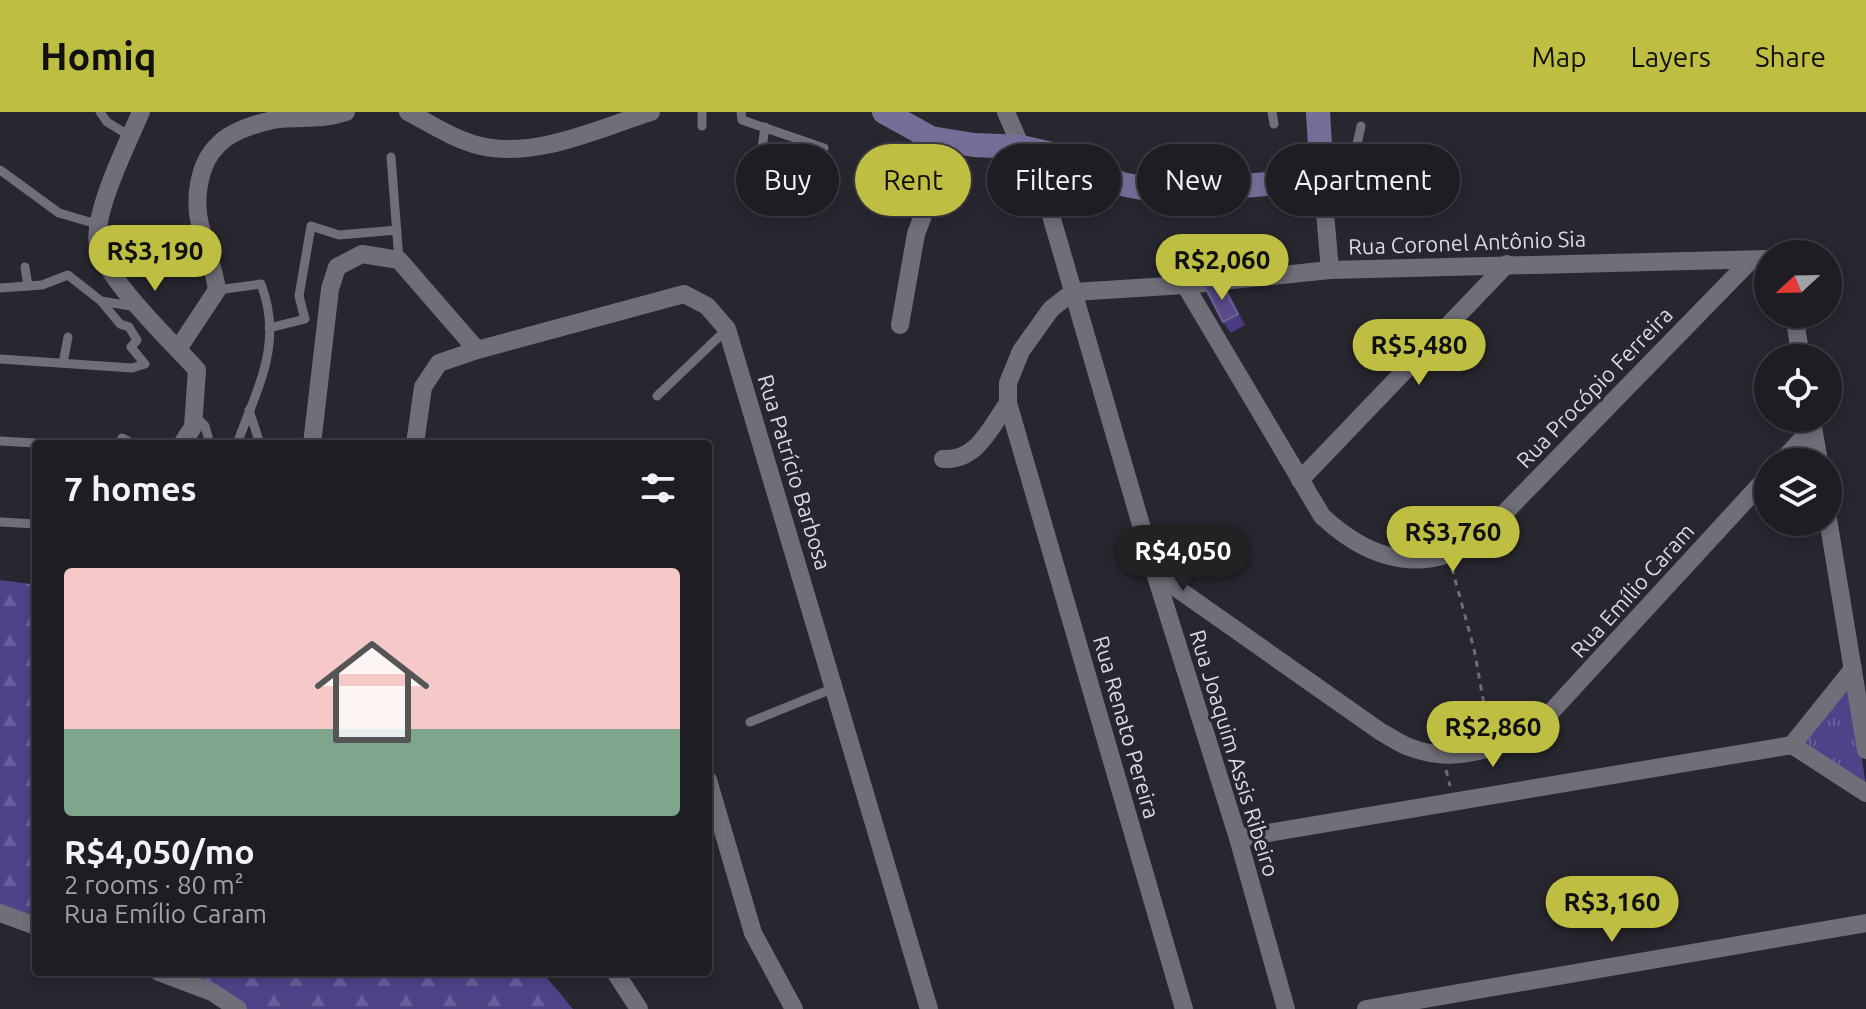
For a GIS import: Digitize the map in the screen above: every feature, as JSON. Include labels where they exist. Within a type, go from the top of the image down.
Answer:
[{"type":"street","points":[[141,112],[110,181],[98,246],[118,284],[197,370],[193,427],[185,440]]},
{"type":"street","points":[[178,349],[217,290],[199,224],[196,194],[203,170],[218,144],[251,125],[278,119],[312,120],[346,112]]},
{"type":"street","points":[[408,112],[461,140],[484,147],[531,149],[651,112]]},
{"type":"street","points":[[884,112],[931,138],[987,146]]},
{"type":"street","points":[[1006,112],[1020,144]]},
{"type":"street","points":[[1318,112],[1320,144]]},
{"type":"street","points":[[900,325],[916,234],[931,194],[931,138]]},
{"type":"street","points":[[1121,184],[1167,193],[1266,184]]},
{"type":"street","name":"Rua Joaquim Assis Ribeiro","points":[[1051,216],[1155,573],[1238,838],[1286,1009]]},
{"type":"street","points":[[1325,216],[1330,270]]},
{"type":"street","points":[[312,440],[330,289],[337,267],[362,254],[399,260],[477,350]]},
{"type":"street","name":"Rua Coronel Antônio Sia","points":[[1073,292],[1185,285],[1330,270],[1754,260]]},
{"type":"street","points":[[1300,480],[1507,264]]},
{"type":"street","name":"Rua Procópio Ferreira","points":[[1185,285],[1322,516],[1342,535],[1364,549],[1404,559],[1449,554],[1466,548],[1484,534],[1754,266]]},
{"type":"street","name":"Rua Renato Pereira","points":[[1073,292],[1051,309],[1021,351],[1008,383],[1008,403],[1184,1009]]},
{"type":"street","name":"Rua Patrício Barbosa","points":[[416,440],[423,387],[439,363],[684,294],[707,306],[727,329],[929,1009]]},
{"type":"street","points":[[943,459],[958,460],[972,453],[1008,403]]},
{"type":"street","points":[[1792,448],[1804,432]]},
{"type":"street","name":"Rua Emílio Caram","points":[[1155,573],[1381,732],[1410,748],[1464,754],[1491,748],[1532,729],[1562,702],[1754,491]]},
{"type":"street","points":[[1831,536],[1866,750]]},
{"type":"street","points":[[1238,838],[1792,745],[1853,669]]},
{"type":"street","points":[[1792,745],[1866,793]]},
{"type":"street","points":[[712,794],[753,933],[794,1009]]},
{"type":"street","points":[[0,913],[32,925]]},
{"type":"street","points":[[1366,1009],[1866,923]]},
{"type":"street","points":[[170,976],[212,992],[238,1009]]},
{"type":"street","points":[[618,976],[639,1009]]},
{"type":"lane","points":[[100,112],[107,122],[130,136]]},
{"type":"lane","points":[[702,112],[702,126]]},
{"type":"lane","points":[[741,112],[742,120],[813,144]]},
{"type":"lane","points":[[1272,112],[1274,124]]},
{"type":"lane","points":[[1357,144],[1361,126]]},
{"type":"lane","points":[[763,144],[765,127]]},
{"type":"lane","points":[[391,157],[399,260]]},
{"type":"lane","points":[[0,170],[59,213],[100,225]]},
{"type":"lane","points":[[269,328],[305,319],[299,296],[311,226],[339,235],[397,230]]},
{"type":"lane","points":[[25,267],[28,286]]},
{"type":"lane","points":[[0,288],[42,285],[68,275],[101,301],[120,324],[129,327],[137,340],[131,347],[145,364],[132,368],[0,359]]},
{"type":"lane","points":[[217,290],[261,284],[267,301],[269,328],[265,374],[238,440]]},
{"type":"lane","points":[[101,301],[140,307]]},
{"type":"lane","points":[[657,396],[727,329]]},
{"type":"lane","points":[[63,363],[68,337]]},
{"type":"lane","points":[[249,410],[259,440]]},
{"type":"lane","points":[[194,415],[205,426],[209,440]]},
{"type":"lane","points":[[0,441],[32,443]]},
{"type":"lane","points":[[0,522],[32,524]]},
{"type":"lane","points":[[750,722],[834,688]]},
{"type":"path","points":[[1449,554],[1474,649],[1491,748]]},
{"type":"path","points":[[1443,754],[1453,802]]},
{"type":"green space","points":[[0,580],[31,584],[32,588],[32,924],[0,912]]},
{"type":"green space","points":[[1850,681],[1866,786],[1801,742]]},
{"type":"green space","points":[[171,976],[545,976],[573,1009],[241,1009]]},
{"type":"building","points":[[1204,285],[1223,286],[1238,314],[1223,322]]}]
